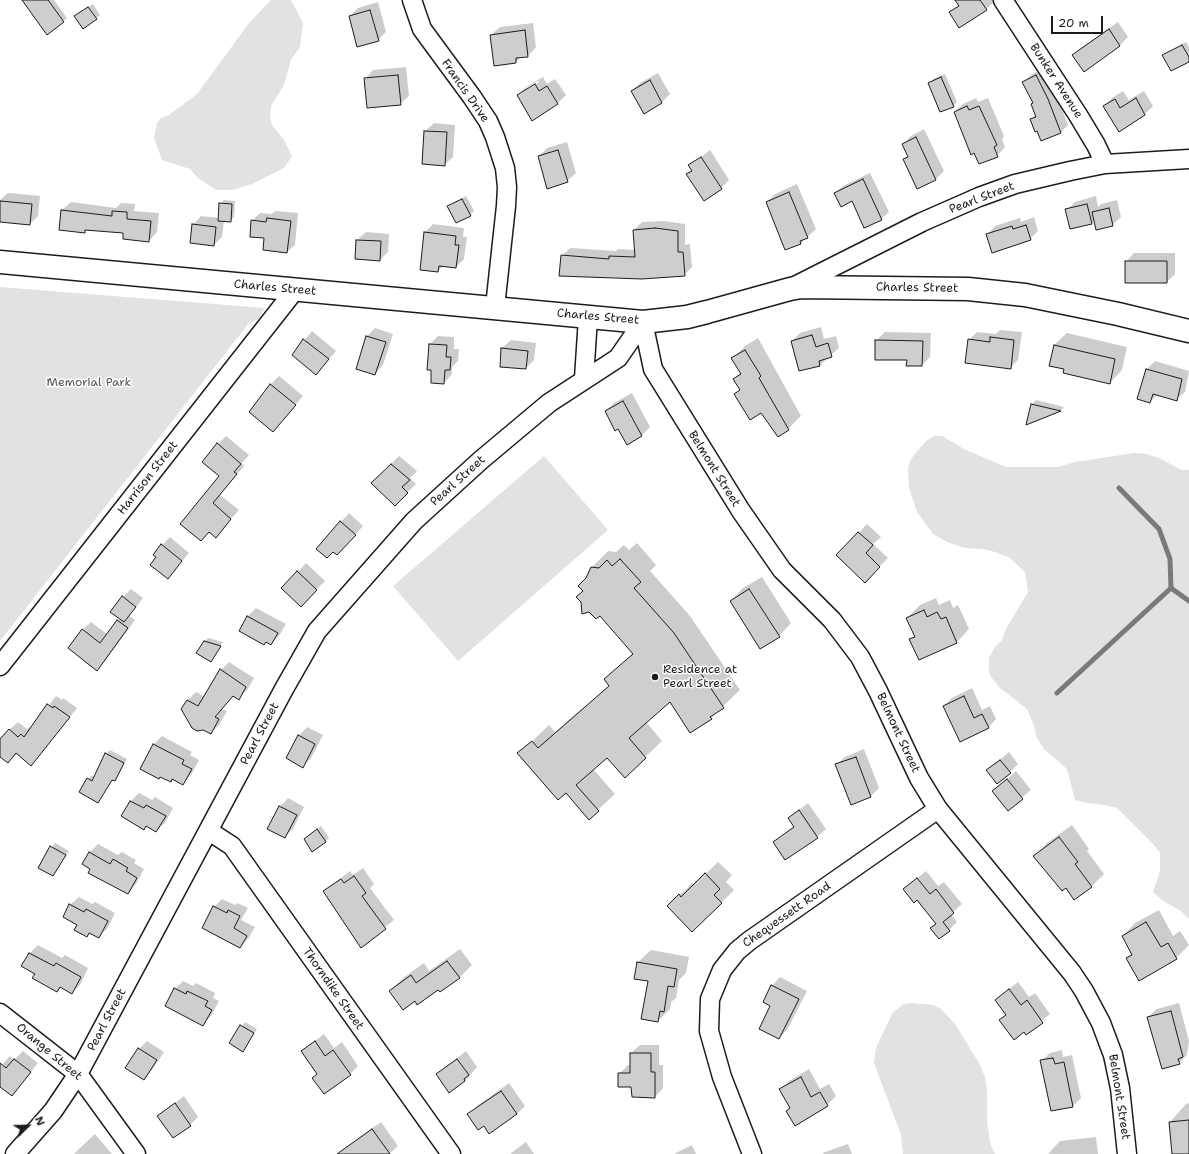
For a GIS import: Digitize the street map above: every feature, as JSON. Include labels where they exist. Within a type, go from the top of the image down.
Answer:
[{"type":"street","name":"Francis Drive","points":[[412,0],[422,29],[488,121],[498,144],[505,168],[506,206],[495,307]]},
{"type":"street","name":"Bunker Avenue","points":[[1003,0],[1082,121],[1096,144],[1105,164]]},
{"type":"street","name":"Pearl Street","points":[[790,288],[922,222],[979,197],[1044,177],[1105,164],[1189,159]]},
{"type":"street","name":"Charles Street","points":[[0,262],[643,322],[700,314],[790,288],[812,286],[945,288],[996,291],[1064,302],[1189,331]]},
{"type":"street","name":"Harrison Street","points":[[0,666],[295,290]]},
{"type":"street","points":[[584,378],[588,318]]},
{"type":"street","name":"Pearl Street","points":[[15,1154],[53,1111],[78,1074],[295,669],[326,621],[414,521],[556,397],[618,358],[643,322]]},
{"type":"street","name":"Belmont Street","points":[[643,322],[653,369],[698,444],[772,557],[788,577],[840,629],[860,657],[912,764],[938,809],[1072,973],[1094,1008],[1108,1038],[1117,1071],[1127,1154]]},
{"type":"street","name":"Chequessett Road","points":[[752,1154],[716,1060],[709,1031],[708,1015],[710,999],[722,970],[737,951],[754,937],[938,809]]},
{"type":"street","name":"Thorndike Street","points":[[209,831],[232,846],[451,1154]]},
{"type":"street","name":"Orange Street","points":[[0,1013],[78,1074],[136,1154]]},
{"type":"green space","points":[[271,0],[291,0],[303,23],[300,47],[291,60],[284,85],[271,106],[270,117],[272,125],[284,140],[292,156],[284,168],[252,184],[232,190],[216,190],[198,178],[190,169],[162,160],[154,138],[157,123],[161,118],[169,115],[197,94],[249,23]]},
{"type":"green space","name":"Memorial Park","points":[[0,287],[265,308],[259,319],[249,323],[0,641]]},
{"type":"green space","points":[[934,436],[942,436],[964,449],[1006,467],[1058,467],[1075,462],[1135,453],[1147,454],[1159,458],[1182,470],[1189,470],[1189,919],[1181,911],[1163,901],[1153,892],[1160,871],[1160,853],[1154,845],[1117,808],[1075,800],[1067,769],[1044,749],[1037,738],[1027,709],[1000,688],[991,677],[989,672],[989,658],[995,647],[1002,640],[1006,629],[1028,592],[1025,572],[1010,558],[995,552],[983,549],[965,548],[947,542],[933,534],[917,512],[909,488],[908,469],[910,461],[914,455],[926,441]]},
{"type":"green space","points":[[544,456],[608,530],[458,661],[393,586]]},
{"type":"green space","points":[[911,1003],[933,1005],[940,1008],[955,1024],[979,1063],[985,1077],[987,1090],[987,1120],[990,1143],[995,1154],[903,1154],[901,1135],[874,1063],[876,1048],[893,1012],[904,1004]]},
{"type":"building","points":[[22,0],[48,0],[64,22],[47,35]]},
{"type":"building","points":[[955,0],[980,0],[987,10],[959,28],[949,12],[959,6]]},
{"type":"building","points":[[88,7],[97,19],[83,29],[74,16]]},
{"type":"building","points":[[370,10],[379,41],[357,47],[349,16]]},
{"type":"building","points":[[1109,29],[1120,46],[1084,72],[1072,55]]},
{"type":"building","points":[[525,30],[528,57],[516,58],[516,63],[494,66],[490,35]]},
{"type":"building","points":[[1182,45],[1189,57],[1189,62],[1171,71],[1162,55]]},
{"type":"building","points":[[398,75],[401,105],[367,108],[364,78]]},
{"type":"building","points":[[1036,75],[1048,99],[1061,133],[1041,141],[1037,131],[1035,132],[1030,119],[1036,117],[1031,104],[1033,103],[1022,82]]},
{"type":"building","points":[[941,77],[954,107],[940,112],[928,83]]},
{"type":"building","points":[[650,80],[662,103],[644,114],[631,91]]},
{"type":"building","points":[[535,84],[539,91],[547,86],[558,104],[532,121],[517,95]]},
{"type":"building","points":[[1136,98],[1145,115],[1119,132],[1103,106],[1115,99],[1120,108]]},
{"type":"building","points":[[967,106],[969,110],[979,106],[997,145],[994,147],[998,157],[979,164],[974,153],[971,155],[954,112]]},
{"type":"building","points":[[424,131],[447,132],[445,166],[422,164]]},
{"type":"building","points":[[916,137],[936,180],[917,189],[903,159],[908,157],[902,144]]},
{"type":"building","points":[[558,150],[568,182],[547,189],[538,156]]},
{"type":"building","points":[[701,157],[722,189],[704,201],[686,174],[692,171],[688,165]]},
{"type":"building","points":[[863,179],[882,220],[864,228],[852,201],[841,207],[834,193]]},
{"type":"building","points":[[789,192],[808,238],[800,241],[801,244],[785,250],[766,202]]},
{"type":"building","points":[[462,199],[471,216],[456,223],[447,206]]},
{"type":"building","points":[[0,201],[32,204],[30,225],[0,222]]},
{"type":"building","points":[[219,203],[232,204],[231,222],[218,221]]},
{"type":"building","points":[[1087,204],[1092,224],[1070,229],[1065,209]]},
{"type":"building","points":[[1109,208],[1113,226],[1096,230],[1092,212]]},
{"type":"building","points":[[61,210],[112,216],[112,211],[127,212],[127,219],[151,221],[149,242],[123,239],[123,233],[85,230],[85,233],[59,230]]},
{"type":"building","points":[[267,218],[291,221],[287,253],[263,250],[264,238],[250,237],[251,220],[266,222]]},
{"type":"building","points":[[192,224],[216,227],[214,246],[190,243]]},
{"type":"building","points":[[1026,225],[1031,240],[992,253],[986,234],[1012,226],[1013,229]]},
{"type":"building","points":[[655,228],[678,231],[678,252],[683,252],[685,276],[642,279],[559,276],[561,255],[609,259],[609,256],[635,257],[633,230]]},
{"type":"building","points":[[424,232],[456,236],[455,245],[459,245],[456,268],[439,266],[438,272],[420,270]]},
{"type":"building","points":[[356,240],[381,241],[380,261],[355,259]]},
{"type":"building","points":[[1125,261],[1167,261],[1167,283],[1125,283]]},
{"type":"building","points":[[812,335],[816,347],[828,343],[832,357],[819,361],[820,366],[799,371],[791,341]]},
{"type":"building","points":[[366,336],[386,342],[375,375],[356,369]]},
{"type":"building","points":[[990,337],[1014,340],[1011,369],[965,363],[968,339],[990,342]]},
{"type":"building","points":[[303,339],[329,359],[316,375],[292,355]]},
{"type":"building","points":[[875,340],[923,341],[922,366],[906,366],[907,360],[875,360]]},
{"type":"building","points":[[429,344],[447,345],[446,357],[451,357],[450,370],[445,370],[444,384],[431,383],[431,370],[427,370]]},
{"type":"building","points":[[1054,345],[1115,359],[1110,384],[1063,373],[1064,369],[1049,366]]},
{"type":"building","points":[[501,348],[528,351],[526,369],[500,367]]},
{"type":"building","points":[[745,350],[761,376],[759,378],[789,430],[778,437],[761,413],[750,420],[734,394],[740,390],[733,379],[741,374],[731,358]]},
{"type":"building","points":[[1146,369],[1182,379],[1177,401],[1153,394],[1150,403],[1137,399]]},
{"type":"building","points":[[270,384],[296,405],[273,432],[249,412]]},
{"type":"building","points":[[623,401],[642,436],[627,445],[618,429],[615,431],[605,411]]},
{"type":"building","points":[[1031,404],[1061,411],[1026,425]]},
{"type":"building","points":[[217,443],[241,464],[234,472],[237,474],[213,503],[231,519],[216,538],[209,532],[201,541],[180,524],[219,476],[202,462]]},
{"type":"building","points":[[391,464],[410,480],[402,487],[408,493],[395,506],[371,483]]},
{"type":"building","points":[[340,521],[356,535],[337,555],[333,552],[327,558],[316,549]]},
{"type":"building","points":[[858,532],[873,545],[866,553],[880,567],[865,583],[836,555]]},
{"type":"building","points":[[161,544],[182,561],[168,579],[150,565],[156,557],[153,555]]},
{"type":"building","name":"Residence at Pearl Street","points":[[620,559],[641,582],[634,588],[674,633],[724,708],[710,717],[712,719],[690,733],[670,702],[629,738],[646,758],[625,778],[607,758],[576,785],[599,811],[589,820],[566,793],[558,800],[517,753],[532,741],[538,748],[609,686],[604,679],[633,654],[600,616],[596,619],[589,612],[582,614],[581,602],[576,597],[583,591],[578,586],[586,578],[591,567],[599,568],[607,560],[612,566]]},
{"type":"building","points":[[297,571],[317,590],[301,607],[281,588]]},
{"type":"building","points":[[749,589],[780,637],[760,649],[730,601]]},
{"type":"building","points":[[122,596],[136,607],[124,622],[110,612]]},
{"type":"building","points":[[924,610],[927,617],[937,612],[941,619],[946,617],[957,643],[919,660],[909,639],[915,637],[906,618]]},
{"type":"building","points":[[247,616],[278,633],[271,645],[266,642],[264,645],[239,631]]},
{"type":"building","points":[[117,620],[128,628],[97,671],[68,648],[82,629],[100,643]]},
{"type":"building","points":[[204,641],[221,646],[211,662],[196,653]]},
{"type":"building","points":[[220,669],[246,687],[239,700],[233,696],[215,717],[219,719],[211,734],[203,730],[197,731],[192,728],[181,709],[187,700],[198,706]]},
{"type":"building","points":[[964,696],[974,718],[982,714],[989,728],[960,742],[943,706]]},
{"type":"building","points":[[47,704],[53,708],[54,706],[70,717],[31,766],[16,753],[8,763],[0,757],[0,739],[9,729],[18,737],[21,734],[24,737]]},
{"type":"building","points":[[298,735],[315,744],[303,768],[286,758]]},
{"type":"building","points":[[153,744],[184,760],[182,764],[192,769],[183,785],[172,779],[171,782],[160,777],[159,779],[140,769]]},
{"type":"building","points":[[105,753],[124,763],[115,781],[112,780],[98,803],[79,792],[87,778],[92,781]]},
{"type":"building","points":[[856,757],[871,797],[851,805],[835,764]]},
{"type":"building","points":[[1000,760],[1011,773],[997,784],[986,770]]},
{"type":"building","points":[[1007,779],[1023,799],[1008,811],[992,791]]},
{"type":"building","points":[[130,801],[144,808],[146,805],[166,816],[156,832],[146,826],[144,830],[121,816]]},
{"type":"building","points":[[279,806],[297,815],[285,838],[267,829]]},
{"type":"building","points":[[799,810],[818,838],[785,860],[773,842],[794,827],[788,818]]},
{"type":"building","points":[[317,829],[326,842],[312,852],[304,839]]},
{"type":"building","points":[[1059,837],[1078,862],[1075,864],[1092,887],[1074,900],[1066,888],[1062,891],[1033,856]]},
{"type":"building","points":[[50,846],[66,855],[53,876],[38,868]]},
{"type":"building","points":[[89,852],[110,864],[113,859],[128,868],[126,871],[137,878],[128,894],[88,873],[90,869],[82,864]]},
{"type":"building","points":[[705,873],[720,889],[714,895],[722,903],[692,932],[667,906],[679,894],[681,897]]},
{"type":"building","points":[[354,876],[366,893],[362,896],[386,929],[361,948],[323,891],[341,879],[344,883]]},
{"type":"building","points":[[917,878],[930,894],[936,889],[954,913],[943,922],[950,931],[939,939],[930,928],[936,924],[917,900],[914,903],[903,889]]},
{"type":"building","points":[[69,904],[84,912],[86,909],[108,921],[99,938],[89,933],[87,937],[74,930],[77,925],[63,917]]},
{"type":"building","points":[[213,906],[227,913],[228,910],[240,916],[234,928],[247,936],[240,948],[202,928]]},
{"type":"building","points":[[1146,922],[1161,947],[1168,943],[1177,959],[1139,981],[1126,958],[1132,955],[1122,936]]},
{"type":"building","points":[[29,953],[54,966],[56,963],[81,977],[72,994],[60,987],[57,992],[32,978],[35,974],[21,966]]},
{"type":"building","points":[[447,961],[460,978],[440,992],[438,990],[417,1005],[415,1001],[403,1010],[389,991],[411,975],[416,983]]},
{"type":"building","points":[[637,962],[677,969],[674,987],[668,986],[664,1012],[660,1011],[658,1022],[641,1019],[648,981],[634,979]]},
{"type":"building","points":[[771,985],[799,999],[779,1039],[759,1029],[770,1006],[763,1002]]},
{"type":"building","points":[[174,988],[186,994],[187,991],[208,1001],[205,1006],[212,1010],[203,1026],[165,1006]]},
{"type":"building","points":[[1009,989],[1021,1005],[1027,1000],[1043,1023],[1026,1035],[1024,1032],[1014,1040],[999,1020],[1006,1015],[995,1000]]},
{"type":"building","points":[[1171,1011],[1183,1057],[1178,1059],[1180,1064],[1162,1069],[1147,1017]]},
{"type":"building","points":[[240,1025],[254,1033],[243,1052],[229,1043]]},
{"type":"building","points":[[315,1041],[325,1056],[333,1050],[351,1075],[324,1094],[312,1078],[317,1074],[301,1051]]},
{"type":"building","points":[[138,1048],[157,1060],[144,1080],[125,1068]]},
{"type":"building","points":[[630,1053],[651,1053],[651,1072],[655,1072],[655,1098],[632,1097],[631,1087],[618,1087],[618,1073],[630,1073]]},
{"type":"building","points":[[1053,1058],[1055,1064],[1064,1062],[1073,1107],[1051,1111],[1040,1060]]},
{"type":"building","points":[[14,1059],[31,1072],[12,1096],[0,1087],[0,1063],[6,1068]]},
{"type":"building","points":[[457,1059],[469,1075],[464,1079],[465,1081],[449,1093],[436,1074]]},
{"type":"building","points":[[801,1077],[811,1097],[820,1092],[828,1106],[795,1126],[786,1111],[790,1108],[779,1089]]},
{"type":"building","points":[[501,1091],[517,1114],[489,1134],[484,1126],[478,1130],[467,1114]]},
{"type":"building","points":[[175,1103],[191,1126],[173,1138],[157,1116]]},
{"type":"building","points":[[1189,1120],[1189,1154],[1172,1154],[1169,1122]]},
{"type":"building","points":[[372,1129],[390,1154],[337,1154]]},
{"type":"waterway","points":[[1119,488],[1159,529],[1170,559],[1171,588]]},
{"type":"waterway","points":[[1057,693],[1171,588],[1189,601]]},
{"type":"place","name":"Residence at Pearl Street","points":[[655,677]]}]
